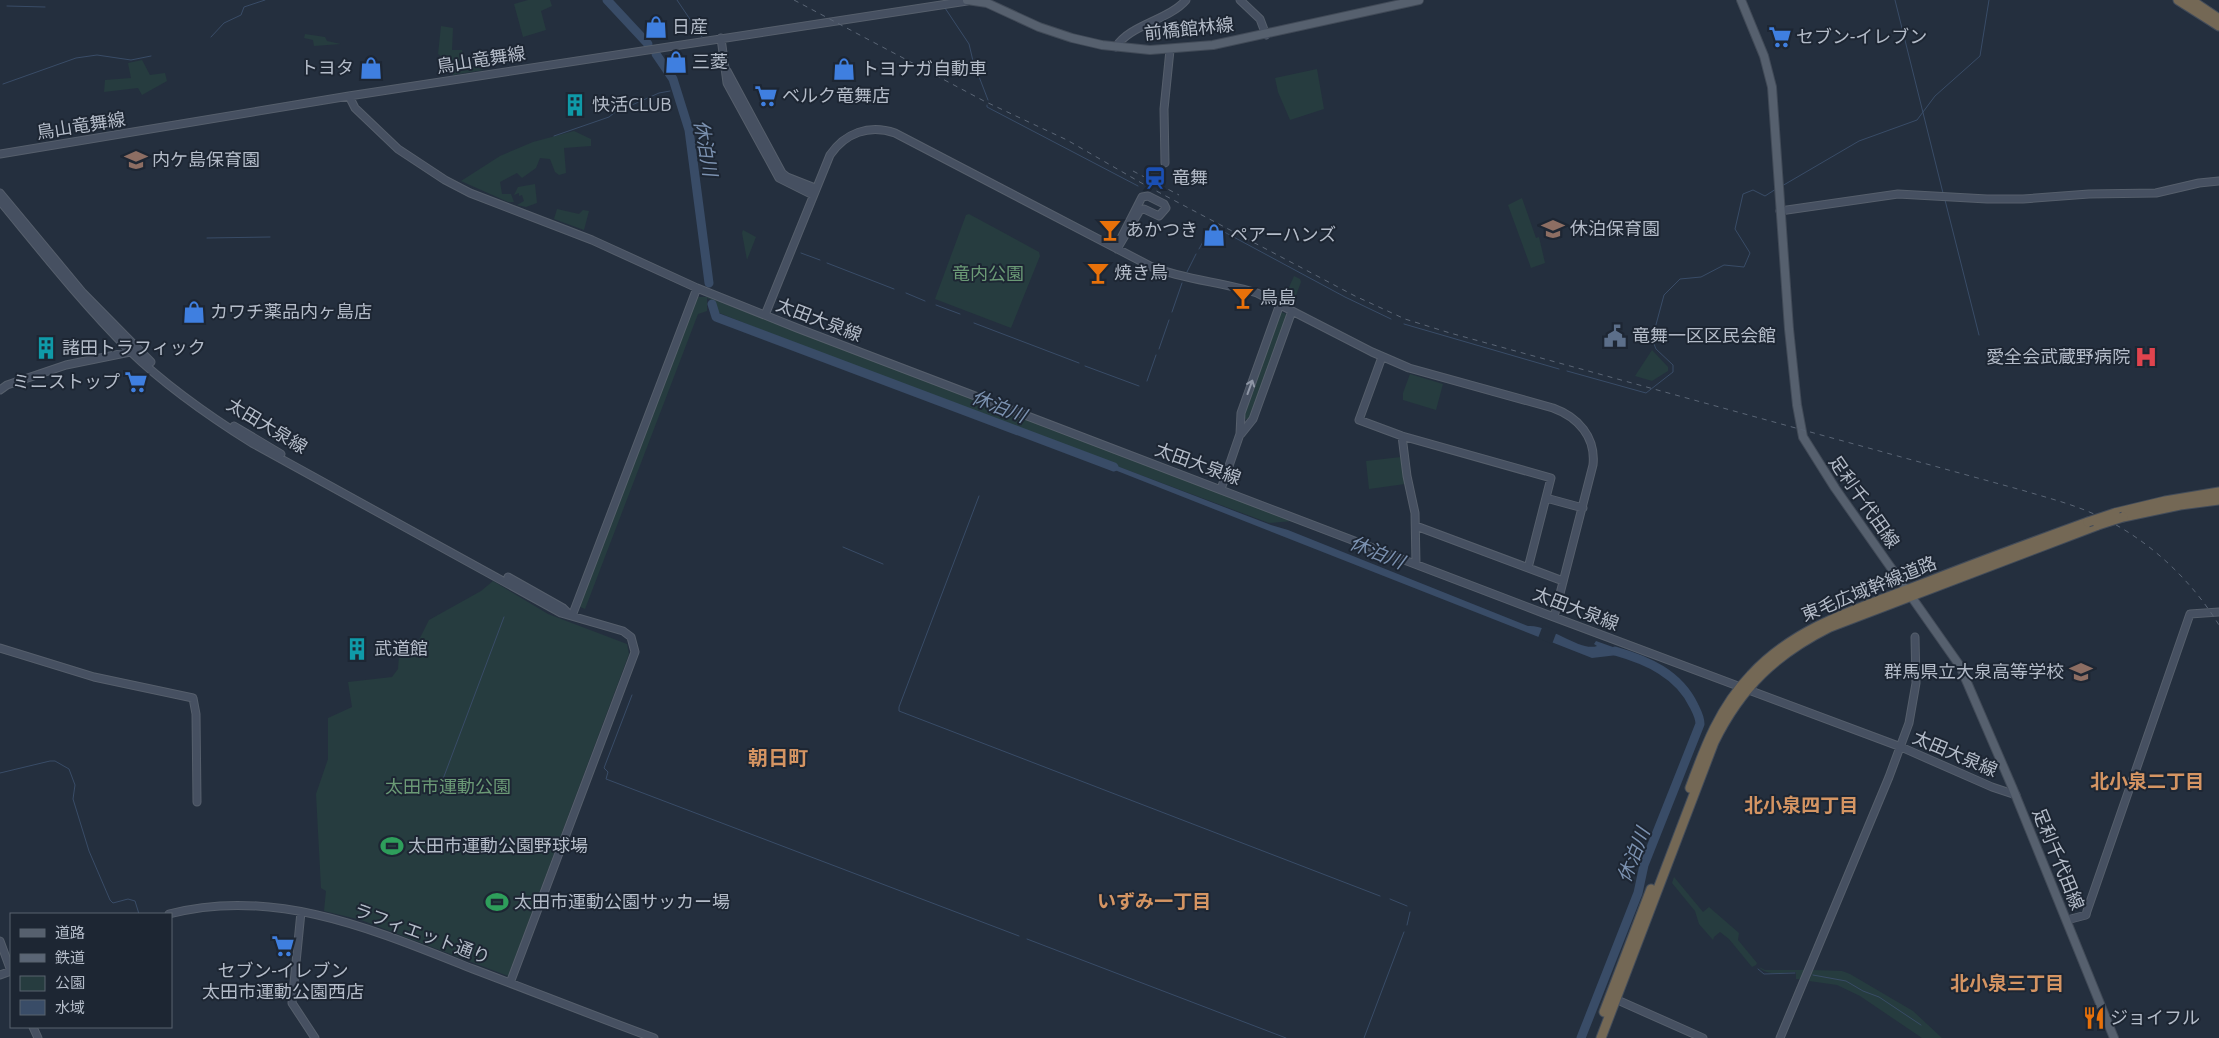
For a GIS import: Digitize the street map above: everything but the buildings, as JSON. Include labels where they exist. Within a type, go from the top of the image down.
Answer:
[{"type":"highway","points":[[2178,0],[2219,26]]},
{"type":"highway","points":[[2191,0],[2219,19]]},
{"type":"highway","name":"東毛広域幹線道路","points":[[1910,593],[2098,525],[2119,515],[2166,500],[2219,492]]},
{"type":"highway","name":"東毛広域幹線道路","points":[[1594,1038],[1613,998],[1714,742],[1743,689],[1776,661],[1809,638],[1830,627],[2088,522],[2119,515],[2219,500]]},
{"type":"highway","name":"東毛広域幹線道路","points":[[1601,1038],[1613,998]]},
{"type":"main road","name":"前橋館林線","points":[[967,0],[987,3],[1039,27],[1089,42],[1116,47],[1170,50],[1208,46],[1266,35],[1419,0]]},
{"type":"main road","name":"足利千代田線","points":[[1741,0],[1769,73],[1774,103],[1780,211],[1797,405],[1803,437],[1830,481],[1960,666],[2016,795],[2114,1038]]},
{"type":"street","name":"鳥山竜舞線","points":[[0,154],[349,96],[967,0]]},
{"type":"street","points":[[1116,47],[1123,38],[1173,11],[1186,0]]},
{"type":"street","points":[[1240,0],[1260,19],[1266,35]]},
{"type":"street","points":[[721,38],[727,83],[779,178],[814,191]]},
{"type":"street","points":[[1165,163],[1164,109],[1170,50]]},
{"type":"street","name":"太田大泉線","points":[[349,96],[355,108],[398,150],[470,193],[592,240],[697,288],[765,315],[1743,689],[1901,747],[1992,787],[2016,795]]},
{"type":"street","points":[[765,315],[828,158],[841,141],[864,131],[882,130],[895,133],[1145,264],[1172,274],[1240,288],[1280,304],[1382,357],[1426,374],[1553,408],[1574,419],[1588,435],[1594,457],[1583,508],[1554,617]]},
{"type":"street","points":[[1780,211],[1898,194],[1987,200],[2015,199],[2089,194],[2156,193],[2199,182],[2219,181]]},
{"type":"street","name":"太田大泉線","points":[[0,193],[83,293],[135,351]]},
{"type":"street","points":[[1148,196],[1166,206],[1161,216],[1144,209],[1140,210],[1118,249],[1118,244],[1142,197],[1148,196]]},
{"type":"street","name":"太田大泉線","points":[[0,201],[89,308],[185,397],[252,443],[561,613],[623,631],[631,637],[635,652],[510,983]]},
{"type":"street","points":[[572,616],[697,288]]},
{"type":"street","points":[[1221,489],[1240,434],[1241,412],[1280,304]]},
{"type":"street","points":[[1240,434],[1253,419],[1292,311]]},
{"type":"street","points":[[0,390],[4,385],[66,365],[135,351]]},
{"type":"street","points":[[1382,357],[1359,420],[1402,436],[1551,478],[1528,568]]},
{"type":"street","points":[[1402,436],[1416,526],[1416,564]]},
{"type":"street","points":[[1546,498],[1583,508]]},
{"type":"street","points":[[1416,526],[1563,581]]},
{"type":"street","points":[[2067,920],[2086,915],[2190,614],[2219,612]]},
{"type":"street","points":[[1780,1038],[1901,747],[1911,716],[1916,690],[1915,637]]},
{"type":"street","points":[[0,648],[94,677],[194,698],[196,714],[197,802]]},
{"type":"street","name":"ラフィエット通り","points":[[172,914],[200,908],[240,905],[272,907],[362,926],[654,1038]]},
{"type":"street","points":[[301,912],[292,1003],[315,1038]]},
{"type":"street","points":[[0,941],[10,968]]},
{"type":"street","points":[[1613,998],[1703,1038]]},
{"type":"green space","points":[[528,0],[550,0],[552,6],[541,11],[546,30],[523,37],[514,4]]},
{"type":"green space","points":[[441,26],[453,28],[452,50],[462,50],[463,61],[447,60],[438,54]]},
{"type":"green space","points":[[305,34],[325,37],[327,41],[341,44],[314,46],[313,40],[304,38]]},
{"type":"green space","points":[[142,60],[150,75],[165,73],[167,81],[142,95],[138,88],[104,92],[105,80],[131,78],[128,63]]},
{"type":"green space","points":[[451,65],[468,65],[484,70],[453,75]]},
{"type":"green space","points":[[1317,69],[1324,109],[1290,120],[1278,92],[1275,78]]},
{"type":"green space","points":[[574,131],[591,139],[591,146],[564,148],[566,173],[559,175],[555,172],[550,159],[540,158],[536,168],[522,178],[517,173],[500,182],[502,194],[511,194],[514,202],[508,202],[461,181],[500,156],[533,142]]},
{"type":"green space","points":[[535,184],[537,203],[526,207],[517,205],[524,201],[522,195],[519,196],[519,193],[514,195],[518,187]]},
{"type":"green space","points":[[1522,198],[1536,238],[1539,237],[1545,263],[1531,268],[1508,205]]},
{"type":"green space","points":[[557,209],[579,214],[583,210],[589,211],[584,230],[554,219]]},
{"type":"green space","name":"竜内公園","points":[[969,214],[1039,252],[1040,256],[1011,328],[935,299],[966,215]]},
{"type":"green space","points":[[743,230],[756,237],[747,260],[742,233]]},
{"type":"green space","points":[[1294,276],[1300,279],[1301,282],[1292,306],[1283,301]]},
{"type":"green space","points":[[697,297],[707,297],[1292,521],[1269,523],[867,373],[717,312],[713,301],[707,298],[707,311],[698,314],[585,609],[578,606]]},
{"type":"green space","points":[[1279,311],[1289,315],[1249,420],[1243,418],[1243,413]]},
{"type":"green space","points":[[1652,350],[1668,367],[1668,371],[1652,381],[1635,376]]},
{"type":"green space","points":[[1410,374],[1443,384],[1436,410],[1403,400],[1403,393]]},
{"type":"green space","points":[[1401,457],[1405,484],[1369,489],[1366,461]]},
{"type":"green space","name":"太田市運動公園","points":[[493,581],[548,614],[627,644],[629,654],[508,976],[361,920],[324,911],[326,891],[321,888],[316,794],[328,759],[328,718],[352,707],[348,682],[392,677],[398,669],[399,655],[418,642],[429,620],[481,591]]},
{"type":"green space","points":[[1674,877],[1703,912],[1709,907],[1739,933],[1738,940],[1757,963],[1756,965],[1752,967],[1729,939],[1720,932],[1713,940],[1699,924],[1695,911],[1672,883]]},
{"type":"green space","points":[[1759,967],[1765,970],[1804,970],[1800,979],[1796,979],[1796,972],[1771,973],[1762,970]]},
{"type":"green space","points":[[1813,970],[1842,971],[1850,974],[1913,1011],[1942,1038],[1922,1038],[1860,996],[1837,985],[1809,981]]},
{"type":"green space","points":[[2013,974],[2022,985],[2014,993],[2004,982]]},
{"type":"water","points":[[1104,461],[1288,530],[1528,626],[1546,629],[1573,642],[1590,647],[1597,646],[1594,644],[1596,641],[1624,651],[1626,654],[1592,658],[1102,465]]},
{"type":"pier","points":[[1543,625],[1557,631],[1552,644],[1538,638]]},
{"type":"waterway","points":[[211,37],[224,23],[241,15],[244,7],[265,0]]},
{"type":"waterway","name":"休泊川","points":[[607,0],[648,44]]},
{"type":"waterway","points":[[677,0],[702,37]]},
{"type":"waterway","points":[[1895,0],[1943,193]]},
{"type":"waterway","points":[[1782,186],[1859,141],[1917,120],[1935,96],[1980,56],[1989,0]]},
{"type":"waterway","points":[[7,6],[45,7]]},
{"type":"waterway","points":[[945,8],[969,44],[973,61],[988,100]]},
{"type":"waterway","name":"休泊川","points":[[656,54],[673,79],[689,130],[709,283]]},
{"type":"waterway","points":[[3,84],[76,58],[97,55],[131,60],[151,56]]},
{"type":"waterway","points":[[554,136],[609,117],[659,93],[670,91]]},
{"type":"waterway","points":[[987,105],[987,107],[1138,186]]},
{"type":"waterway","points":[[1567,371],[1646,393],[1673,372],[1673,365],[1656,349],[1654,344],[1654,332],[1664,295],[1680,279],[1701,277],[1724,265],[1744,267],[1750,253],[1735,229],[1743,194],[1753,190],[1765,196],[1776,189]]},
{"type":"waterway","points":[[1945,200],[1979,335]]},
{"type":"waterway","points":[[1215,227],[1345,297],[1391,319]]},
{"type":"waterway","points":[[1199,249],[1209,231]]},
{"type":"waterway","points":[[207,238],[270,237]]},
{"type":"waterway","points":[[801,253],[820,260]]},
{"type":"waterway","points":[[1187,272],[1196,254]]},
{"type":"waterway","points":[[827,263],[894,289]]},
{"type":"waterway","points":[[1172,312],[1182,283]]},
{"type":"waterway","points":[[906,293],[925,301]]},
{"type":"waterway","name":"休泊川","points":[[712,304],[716,317],[1114,467]]},
{"type":"waterway","points":[[936,305],[960,314]]},
{"type":"waterway","points":[[1159,349],[1169,320]]},
{"type":"waterway","points":[[974,323],[1079,363]]},
{"type":"waterway","points":[[1404,324],[1559,369]]},
{"type":"waterway","points":[[1147,381],[1156,355]]},
{"type":"waterway","points":[[1085,366],[1139,386]]},
{"type":"waterway","points":[[979,496],[899,711],[1380,896]]},
{"type":"waterway","points":[[843,547],[883,564]]},
{"type":"waterway","points":[[440,787],[504,617]]},
{"type":"waterway","name":"休泊川","points":[[1581,1038],[1638,893],[1644,865],[1700,724],[1698,715],[1688,695],[1671,677],[1650,664],[1615,651]]},
{"type":"waterway","points":[[632,695],[604,768],[608,772],[606,779],[1019,936]]},
{"type":"waterway","points":[[0,773],[50,761],[55,761],[69,769],[75,785],[73,799],[89,851],[110,900],[113,903],[128,899],[135,901],[139,913]]},
{"type":"waterway","points":[[1390,899],[1407,906]]},
{"type":"waterway","points":[[1407,925],[1410,912]]},
{"type":"waterway","points":[[1364,1038],[1404,932]]},
{"type":"waterway","points":[[1027,939],[1286,1038]]},
{"type":"waterway","points":[[1758,969],[1764,974],[1795,973]]},
{"type":"waterway","points":[[1813,975],[1846,981],[1863,991],[1879,997],[1921,1025]]},
{"type":"railway","points":[[794,0],[984,101],[1067,140],[1145,185],[1355,296],[1405,319],[2025,491],[2069,504],[2094,514],[2131,534],[2165,560],[2194,591],[2219,625]]},
{"type":"railway","points":[[1133,171],[1179,195]]},
{"type":"place","name":"日産","points":[[656,27]]},
{"type":"place","name":"セブン-イレブン","points":[[1780,37]]},
{"type":"place","name":"三菱","points":[[676,62]]},
{"type":"place","name":"トヨタ","points":[[371,68]]},
{"type":"place","name":"トヨナガ自動車","points":[[844,69]]},
{"type":"place","name":"ベルク竜舞店","points":[[766,96]]},
{"type":"place","name":"快活CLUB","points":[[575,105]]},
{"type":"place","name":"内ケ島保育園","points":[[136,160]]},
{"type":"place","name":"竜舞","points":[[1155,178]]},
{"type":"place","name":"休泊保育園","points":[[1553,229]]},
{"type":"place","name":"あかつき","points":[[1110,230]]},
{"type":"place","name":"ペアーハンズ","points":[[1214,235]]},
{"type":"place","name":"焼き鳥","points":[[1098,273]]},
{"type":"place","name":"鳥島","points":[[1243,298]]},
{"type":"place","name":"カワチ薬品内ヶ島店","points":[[194,312]]},
{"type":"place","name":"竜舞一区区民会館","points":[[1615,336]]},
{"type":"place","name":"諸田トラフィック","points":[[46,348]]},
{"type":"place","name":"愛全会武蔵野病院","points":[[2146,357]]},
{"type":"place","name":"ミニストップ","points":[[136,382]]},
{"type":"place","name":"武道館","points":[[357,649]]},
{"type":"place","name":"群馬県立大泉高等学校","points":[[2081,672]]},
{"type":"place","name":"太田市運動公園野球場","points":[[392,846]]},
{"type":"place","name":"太田市運動公園サッカー場","points":[[497,902]]},
{"type":"place","name":"セブン-イレブン 太田市運動公園西店","points":[[283,946]]},
{"type":"place","name":"ジョイフル","points":[[2094,1018]]},
{"type":"district","name":"朝日町","points":[[778,758]]},
{"type":"district","name":"北小泉二丁目","points":[[2147,781]]},
{"type":"district","name":"北小泉四丁目","points":[[1801,805]]},
{"type":"district","name":"いずみ一丁目","points":[[1154,901]]},
{"type":"district","name":"北小泉三丁目","points":[[2007,983]]}]
